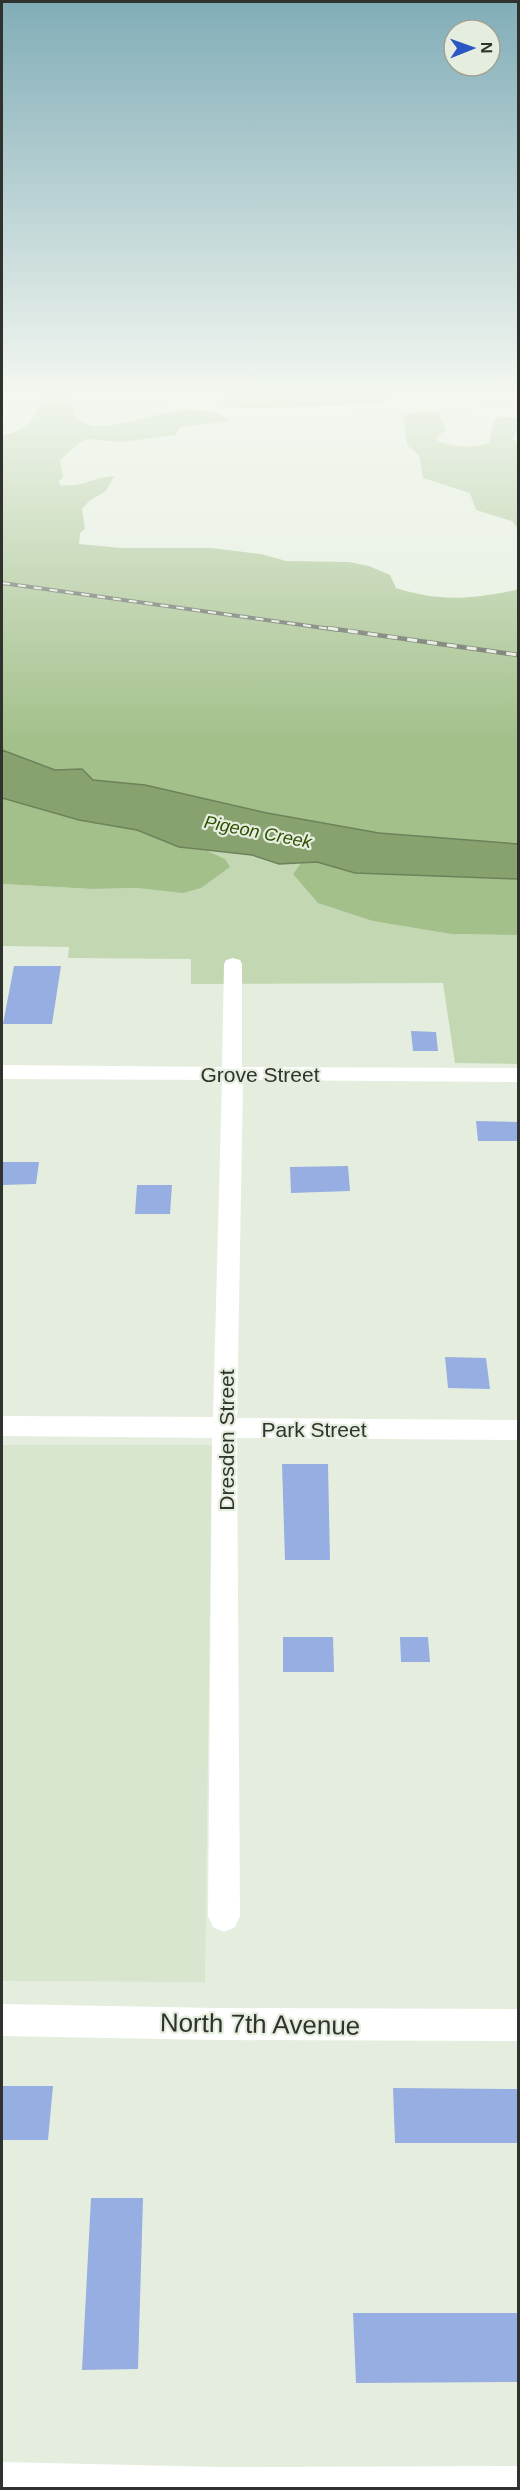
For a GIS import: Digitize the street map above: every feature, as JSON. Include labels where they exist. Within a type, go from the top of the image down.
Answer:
[{"type":"street","name":"Dresden Street","points":[[224,1916],[227,1429],[225,1395],[233,964]]},
{"type":"street","name":"Grove Street","points":[[2,1072],[519,1075]]},
{"type":"street","name":"Park Street","points":[[2,1426],[519,1430]]},
{"type":"street","name":"North 7th Avenue","points":[[2,2020],[217,2024],[519,2025]]},
{"type":"street","points":[[2,2481],[220,2488],[519,2486]]},
{"type":"shaded area","points":[[2,507],[84,507],[85,529],[80,533],[79,544],[121,548],[211,548],[261,554],[286,561],[349,562],[369,566],[390,575],[396,588],[441,597],[469,597],[516,590],[518,587],[518,844],[379,833],[267,813],[145,785],[93,780],[82,769],[55,770],[2,750]]},
{"type":"shaded area","points":[[475,507],[518,507],[518,529],[512,521],[476,510]]},
{"type":"shaded area","points":[[2,798],[79,820],[137,830],[179,847],[208,851],[225,859],[230,867],[201,888],[183,893],[138,888],[92,889],[2,884]]},
{"type":"shaded area","points":[[208,851],[252,855],[279,864],[301,863],[293,874],[452,934],[518,935],[518,1064],[455,1063],[443,983],[191,984],[191,959],[68,958],[69,947],[2,946],[2,884],[92,889],[138,888],[225,859]]},
{"type":"shaded area","points":[[317,862],[355,873],[518,879],[518,935],[452,934],[373,921],[318,903],[293,874],[301,863]]},
{"type":"shaded area","points":[[2,1445],[212,1445],[205,1982],[2,1981]]},
{"type":"water","name":"Pigeon Creek","points":[[2,750],[55,770],[82,769],[93,780],[145,785],[267,813],[379,833],[518,844],[518,879],[355,873],[317,862],[279,864],[252,855],[179,847],[137,830],[79,820],[2,798]]},
{"type":"building","points":[[14,966],[61,966],[52,1024],[3,1024]]},
{"type":"building","points":[[411,1031],[436,1032],[438,1051],[413,1051]]},
{"type":"building","points":[[476,1121],[519,1122],[519,1141],[478,1141]]},
{"type":"building","points":[[2,1162],[39,1162],[36,1184],[2,1185]]},
{"type":"building","points":[[348,1166],[350,1191],[291,1193],[290,1167]]},
{"type":"building","points":[[137,1185],[172,1185],[170,1214],[135,1214]]},
{"type":"building","points":[[445,1357],[486,1358],[490,1389],[448,1388]]},
{"type":"building","points":[[282,1464],[328,1464],[330,1560],[285,1560]]},
{"type":"building","points":[[283,1637],[333,1637],[334,1672],[283,1672]]},
{"type":"building","points":[[400,1637],[428,1637],[430,1662],[401,1662]]},
{"type":"building","points":[[2,2086],[53,2086],[48,2140],[2,2140]]},
{"type":"building","points":[[393,2088],[519,2089],[519,2143],[395,2143]]},
{"type":"building","points":[[91,2198],[143,2198],[138,2369],[82,2370]]},
{"type":"building","points":[[353,2313],[519,2313],[519,2382],[356,2383]]},
{"type":"railway","points":[[2,583],[338,630]]},
{"type":"railway","points":[[328,628],[518,655]]}]
